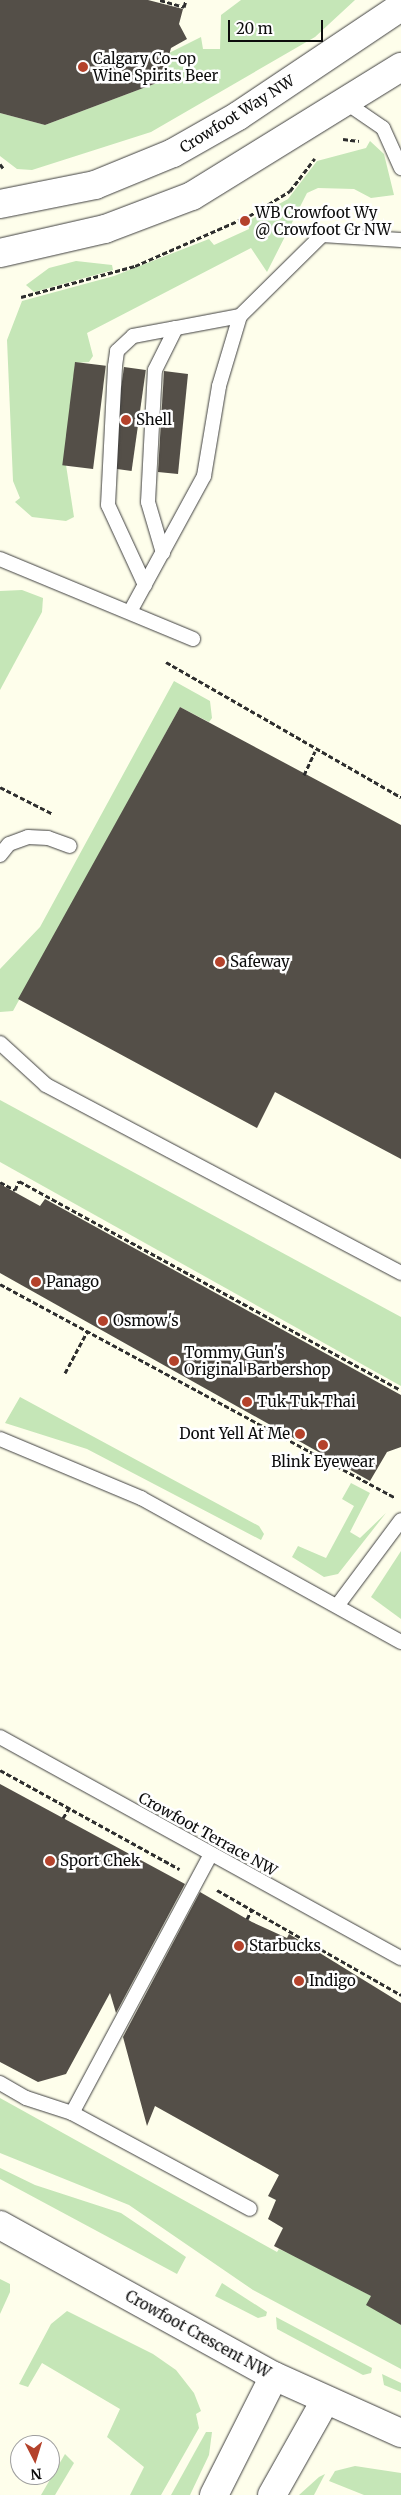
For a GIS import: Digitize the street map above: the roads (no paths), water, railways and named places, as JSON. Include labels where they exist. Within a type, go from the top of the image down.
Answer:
[{"type":"street","name":"Crowfoot Way NW","points":[[0,204],[95,185],[172,153],[238,116],[401,7]]},
{"type":"street","points":[[0,253],[105,229],[192,196],[401,67]]},
{"type":"street","name":"Crowfoot Crescent NW","points":[[0,2225],[274,2376],[325,2401],[401,2433]]},
{"type":"street","points":[[214,2495],[274,2376]]},
{"type":"street","points":[[272,2495],[325,2401]]},
{"type":"lane","points":[[345,102],[383,128],[401,168]]},
{"type":"lane","points":[[131,610],[204,476],[219,386],[240,316],[322,236],[401,240]]},
{"type":"lane","points":[[145,585],[108,505],[117,351],[133,336],[240,316]]},
{"type":"lane","points":[[162,553],[149,511],[148,471],[154,370],[176,328]]},
{"type":"lane","points":[[0,559],[131,610],[193,639]]},
{"type":"lane","points":[[0,855],[9,844],[28,837],[48,838],[70,846]]},
{"type":"lane","points":[[0,1043],[46,1085],[401,1273]]},
{"type":"lane","points":[[0,1439],[140,1498],[401,1642]]},
{"type":"lane","points":[[337,1606],[401,1520]]},
{"type":"lane","name":"Crowfoot Terrace NW","points":[[0,1737],[401,1958]]},
{"type":"lane","points":[[72,2113],[211,1854]]},
{"type":"lane","points":[[0,2083],[26,2098],[72,2113],[250,2208]]},
{"type":"place","name":"Calgary Co-op Wine Spirits Beer","points":[[83,67]]},
{"type":"place","name":"WB Crowfoot Wy @ Crowfoot Cr NW","points":[[245,221]]},
{"type":"place","name":"Shell","points":[[126,420]]},
{"type":"place","name":"Safeway","points":[[220,962]]},
{"type":"place","name":"Panago","points":[[36,1282]]},
{"type":"place","name":"Osmow's","points":[[103,1321]]},
{"type":"place","name":"Tommy Gun's Original Barbershop","points":[[174,1361]]},
{"type":"place","name":"Tuk Tuk Thai","points":[[247,1402]]},
{"type":"place","name":"Dont Yell At Me","points":[[300,1434]]},
{"type":"place","name":"Blink Eyewear","points":[[323,1445]]},
{"type":"place","name":"Sport Chek","points":[[50,1861]]},
{"type":"place","name":"Starbucks","points":[[239,1946]]},
{"type":"place","name":"Indigo","points":[[299,1981]]}]
